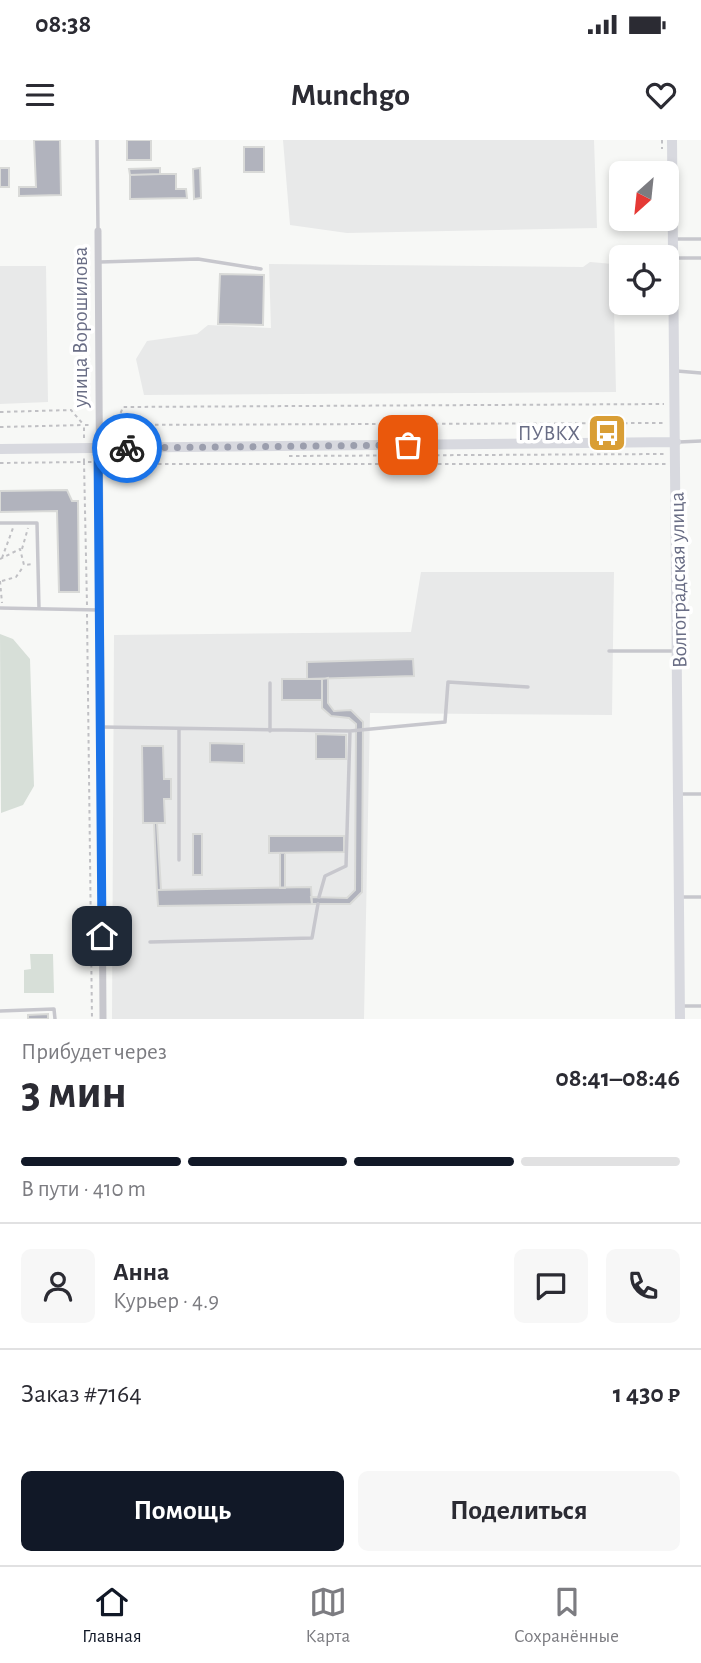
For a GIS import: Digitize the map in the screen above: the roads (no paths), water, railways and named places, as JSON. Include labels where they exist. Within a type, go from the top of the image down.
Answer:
[{"type":"main road","name":"Волгоградская улица","points":[[672,140],[674,245]]},
{"type":"main road","name":"Волгоградская улица","points":[[675,315],[680,1019]]},
{"type":"main road","points":[[0,449],[676,442]]},
{"type":"street","name":"улица Ворошилова","points":[[98,231],[103,1019]]},
{"type":"lane","name":"улица Ворошилова","points":[[97,140],[98,231]]},
{"type":"lane","points":[[674,239],[701,239]]},
{"type":"lane","points":[[679,258],[701,258]]},
{"type":"lane","points":[[98,262],[198,259],[261,269]]},
{"type":"lane","points":[[675,371],[701,373]]},
{"type":"lane","points":[[676,442],[701,441]]},
{"type":"lane","points":[[0,523],[37,523],[39,609]]},
{"type":"lane","points":[[1,608],[99,610]]},
{"type":"lane","points":[[609,651],[679,651]]},
{"type":"lane","points":[[100,727],[349,731],[445,722],[448,682],[528,687]]},
{"type":"lane","points":[[270,683],[270,731]]},
{"type":"lane","points":[[178,730],[178,860]]},
{"type":"lane","points":[[319,897],[324,876],[346,866],[349,731]]},
{"type":"lane","points":[[678,794],[701,793]]},
{"type":"lane","points":[[680,897],[701,897]]},
{"type":"lane","points":[[149,942],[312,938],[318,904]]},
{"type":"lane","points":[[680,1006],[701,1006]]},
{"type":"lane","points":[[0,1011],[54,1009],[55,1019]]},
{"type":"lane","points":[[20,1010],[20,1019]]},
{"type":"place","name":"ПУВКХ","points":[[607,433]]}]
